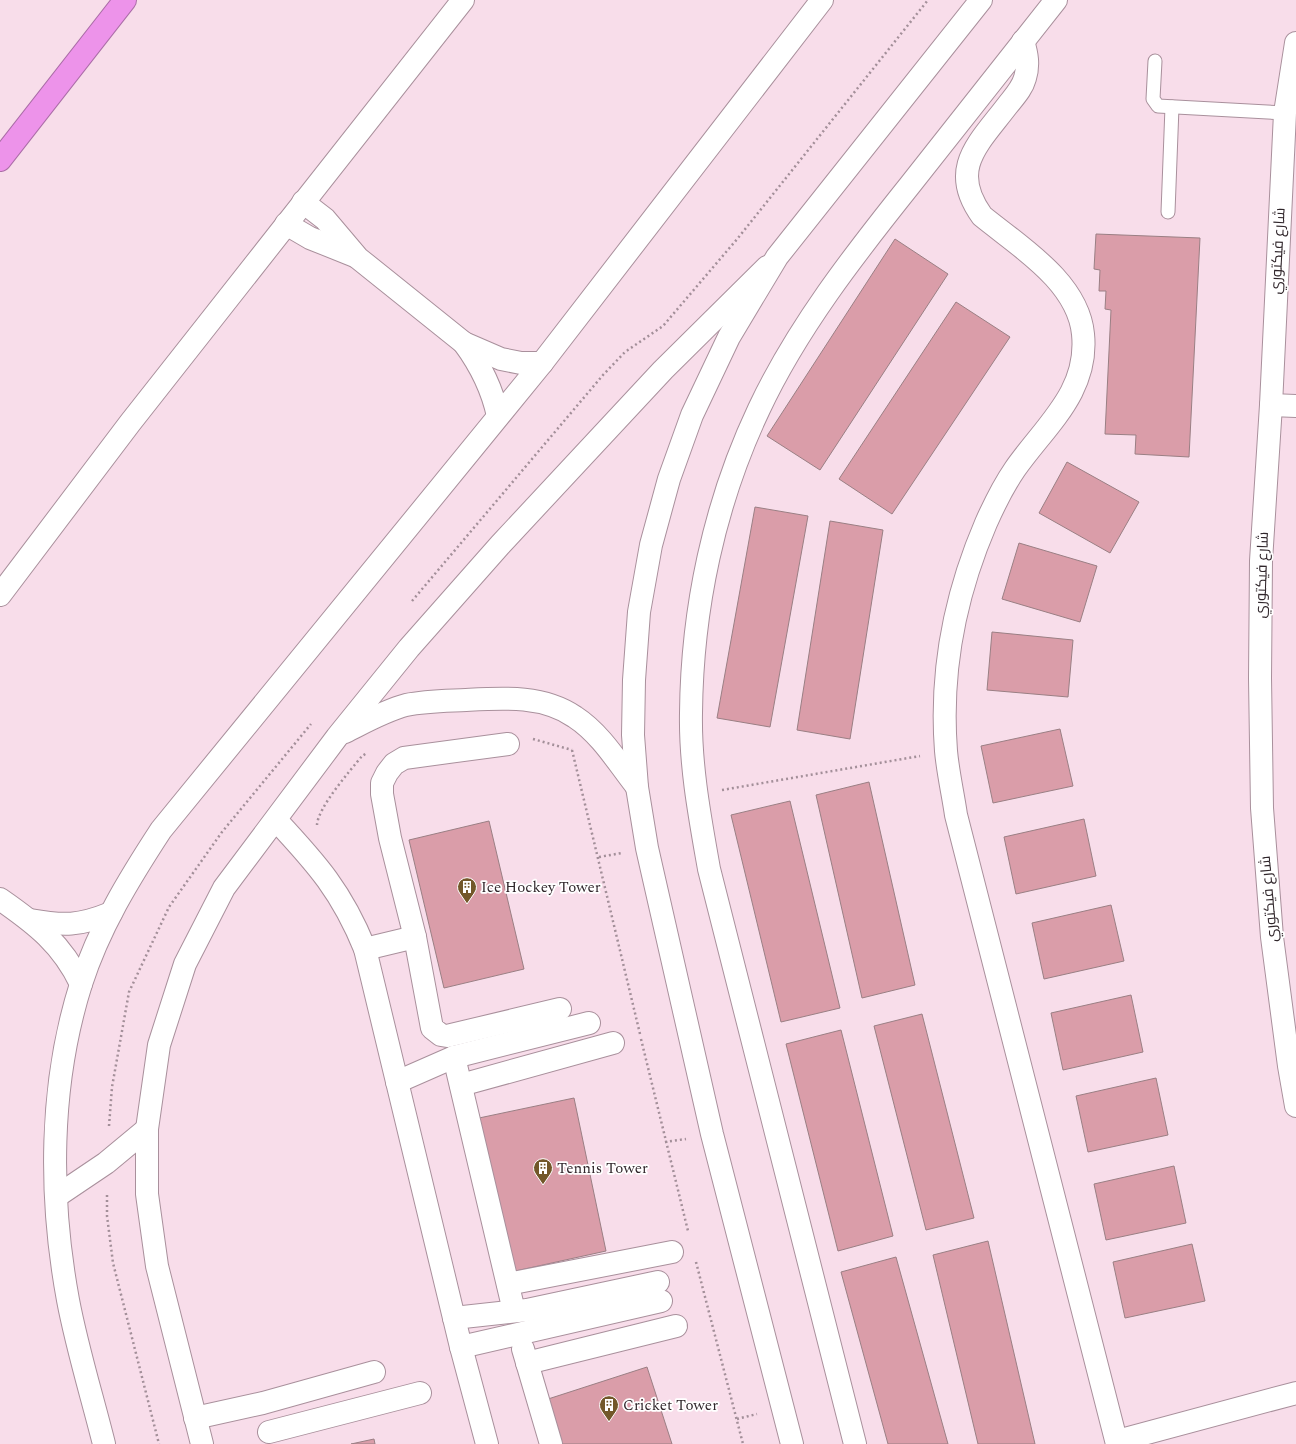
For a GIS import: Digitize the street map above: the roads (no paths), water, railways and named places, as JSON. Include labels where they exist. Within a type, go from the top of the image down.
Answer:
[{"type":"highway","points":[[0,160],[125,0]]},
{"type":"street","points":[[0,595],[112,446],[463,0]]},
{"type":"street","points":[[104,1444],[68,1301],[60,1249],[56,1141],[60,1085],[69,1031],[81,984],[111,913],[129,879],[161,830],[542,363],[822,0]]},
{"type":"street","points":[[202,1444],[157,1266],[147,1194],[147,1129],[159,1045],[185,964],[224,888],[337,737],[409,648],[500,545],[663,370],[777,257],[980,0]]},
{"type":"street","points":[[855,1444],[709,869],[696,794],[691,715],[694,636],[707,558],[729,482],[759,409],[797,339],[862,245],[1056,0]]},
{"type":"street","points":[[1023,41],[1027,66],[1025,78],[1020,90],[977,146],[969,160],[967,174],[968,190],[973,204],[982,216],[1055,276],[1068,293],[1078,312],[1083,333],[1084,354],[1080,375],[1071,395],[1014,470],[986,522],[965,577],[951,635],[945,693],[946,752],[956,815],[1117,1443],[1296,1393]]},
{"type":"street","name":"شارع فيكتوري","points":[[1296,43],[1285,113],[1271,405],[1261,561],[1260,678],[1262,808],[1272,937],[1288,1066],[1296,1106]]},
{"type":"street","points":[[303,202],[325,220],[358,258],[464,343],[501,359],[521,363],[542,363]]},
{"type":"street","points":[[286,224],[310,238],[358,258]]},
{"type":"street","points":[[777,257],[729,337],[692,414],[669,479],[651,545],[639,612],[634,680],[633,735],[637,787],[647,848],[712,1134],[792,1444]]},
{"type":"street","points":[[464,343],[486,377],[494,396],[498,416]]},
{"type":"street","points":[[1271,405],[1296,406]]},
{"type":"street","points":[[337,737],[392,710],[421,703],[526,699],[559,708],[588,726],[637,787]]},
{"type":"street","points":[[508,744],[415,755],[404,758],[394,764],[382,783],[382,794],[390,838],[415,937],[432,1028],[441,1035],[452,1034],[560,1009]]},
{"type":"street","points":[[276,820],[330,882],[344,903],[364,949],[461,1348],[487,1444]]},
{"type":"street","points":[[0,899],[30,920],[63,952],[81,984]]},
{"type":"street","points":[[30,920],[56,924],[75,924],[111,913]]},
{"type":"street","points":[[364,949],[415,937]]},
{"type":"street","points":[[396,1082],[454,1057],[589,1023]]},
{"type":"street","points":[[461,1085],[613,1043]]},
{"type":"street","points":[[454,1057],[514,1311]]},
{"type":"street","points":[[57,1196],[106,1163],[147,1129]]},
{"type":"street","points":[[508,1284],[672,1252]]},
{"type":"street","points":[[454,1318],[660,1292],[519,1334],[461,1348]]},
{"type":"street","points":[[528,1362],[676,1326]]},
{"type":"street","points":[[519,1334],[551,1444]]},
{"type":"street","points":[[195,1418],[262,1403],[374,1372]]},
{"type":"street","points":[[262,1403],[270,1438],[420,1393]]},
{"type":"lane","points":[[1155,61],[1153,99],[1158,106],[1285,113]]},
{"type":"lane","points":[[1168,212],[1172,107]]},
{"type":"place","name":"Ice Hockey Tower","points":[[467,904]]},
{"type":"place","name":"Tennis Tower","points":[[543,1185]]},
{"type":"place","name":"Cricket Tower","points":[[609,1422]]}]
